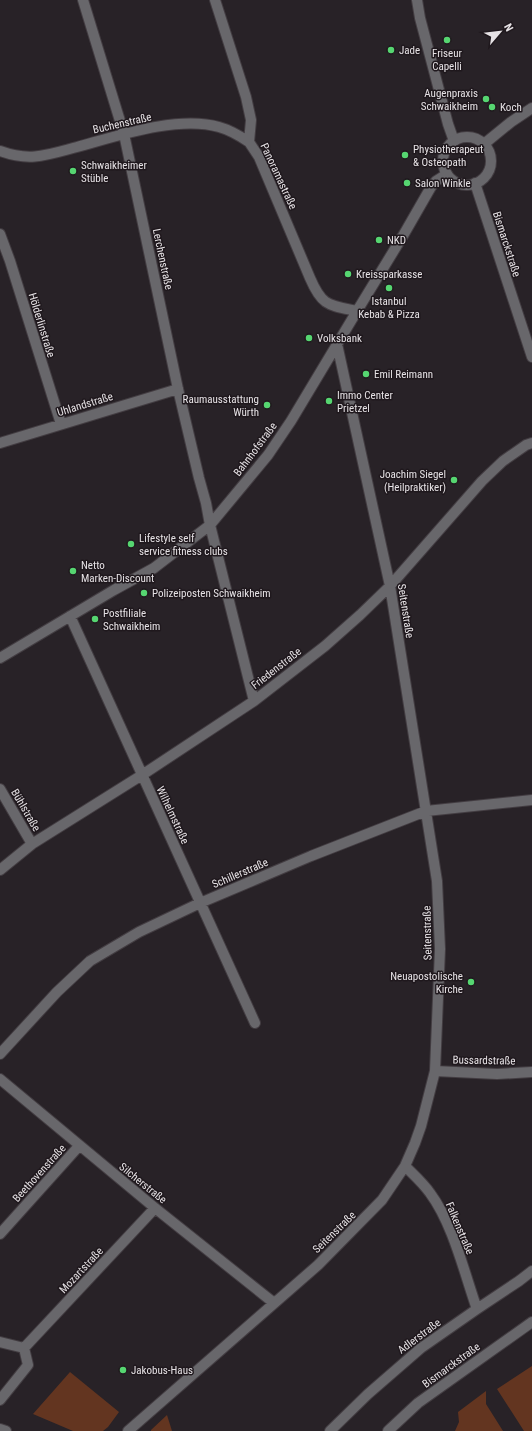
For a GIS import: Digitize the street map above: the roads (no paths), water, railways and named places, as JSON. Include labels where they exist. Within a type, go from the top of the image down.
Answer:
[{"type":"street","name":"Lerchenstraße","points":[[83,0],[124,134],[178,389],[254,701]]},
{"type":"street","name":"Panoramastraße","points":[[215,0],[246,97],[251,120],[249,142],[261,163],[317,294],[325,302],[332,306],[357,311]]},
{"type":"street","points":[[417,0],[422,26],[448,124],[454,141]]},
{"type":"street","points":[[484,144],[511,122],[532,108]]},
{"type":"street","name":"Buchenstraße","points":[[0,151],[18,157],[29,158],[51,154],[124,134],[165,126],[193,123],[219,127],[234,133],[249,142]]},
{"type":"street","points":[[468,137],[476,139],[484,144],[489,152],[491,162],[486,176],[475,183],[467,185],[459,183],[447,174],[444,166],[444,155],[448,147],[454,141],[468,137]]},
{"type":"street","name":"Bahnhofstraße","points":[[0,658],[154,568],[210,525],[268,455],[291,421],[431,187],[436,181],[447,174]]},
{"type":"street","name":"Bismarckstraße","points":[[475,183],[532,354]]},
{"type":"street","name":"Hölderlinstraße","points":[[0,234],[61,424]]},
{"type":"street","name":"Seitenstraße","points":[[128,1431],[318,1265],[373,1211],[394,1184],[405,1166],[421,1126],[435,1071],[440,949],[437,882],[390,586],[337,344]]},
{"type":"street","name":"Uhlandstraße","points":[[0,443],[178,389]]},
{"type":"street","name":"Friedenstraße","points":[[0,870],[32,844],[142,775],[254,701],[325,646],[390,586],[482,481],[503,461],[526,445],[532,443]]},
{"type":"street","name":"Wilhelmstraße","points":[[70,616],[255,1023]]},
{"type":"street","name":"Bühlstraße","points":[[0,789],[32,844]]},
{"type":"street","name":"Schillerstraße","points":[[0,1054],[57,992],[90,961],[139,932],[200,903],[311,856],[426,811],[532,800]]},
{"type":"street","name":"Bussardstraße","points":[[435,1071],[496,1074],[532,1072]]},
{"type":"street","name":"Silcherstraße","points":[[0,1079],[79,1146],[274,1303]]},
{"type":"street","name":"Beethovenstraße","points":[[0,1234],[79,1146]]},
{"type":"street","name":"Falkenstraße","points":[[405,1166],[417,1177],[431,1194],[443,1215],[477,1309]]},
{"type":"street","name":"Mozartstraße","points":[[24,1348],[155,1208]]},
{"type":"street","name":"Adlerstraße","points":[[330,1431],[368,1394],[421,1348],[519,1282],[532,1271]]},
{"type":"street","name":"Bismarckstraße","points":[[388,1431],[418,1403],[532,1322]]},
{"type":"street","points":[[0,1342],[24,1348],[28,1365],[0,1400]]},
{"type":"street","points":[[0,1429],[6,1431]]},
{"type":"place","name":"Friseur Capelli","points":[[447,40]]},
{"type":"place","name":"Jade","points":[[391,50]]},
{"type":"place","name":"Augenpraxis Schwaikheim","points":[[486,99]]},
{"type":"place","name":"Koch","points":[[492,107]]},
{"type":"place","name":"Physiotherapeut & Osteopath","points":[[405,155]]},
{"type":"place","name":"Schwaikheimer Stüble","points":[[73,171]]},
{"type":"place","name":"Salon Winkle","points":[[407,183]]},
{"type":"place","name":"NKD","points":[[379,240]]},
{"type":"place","name":"Kreissparkasse","points":[[348,274]]},
{"type":"place","name":"Istanbul Kebab & Pizza","points":[[389,288]]},
{"type":"place","name":"Volksbank","points":[[309,338]]},
{"type":"place","name":"Emil Reimann","points":[[366,374]]},
{"type":"place","name":"Immo Center Prietzel","points":[[329,401]]},
{"type":"place","name":"Raumausstattung Würth","points":[[267,405]]},
{"type":"place","name":"Joachim Siegel (Heilpraktiker)","points":[[454,480]]},
{"type":"place","name":"Lifestyle self service fitness clubs","points":[[131,544]]},
{"type":"place","name":"Netto Marken-Discount","points":[[73,571]]},
{"type":"place","name":"Polizeiposten Schwaikheim","points":[[144,593]]},
{"type":"place","name":"Postfiliale Schwaikheim","points":[[95,619]]},
{"type":"place","name":"Neuapostolische Kirche","points":[[471,982]]},
{"type":"place","name":"Jakobus-Haus","points":[[123,1370]]}]
